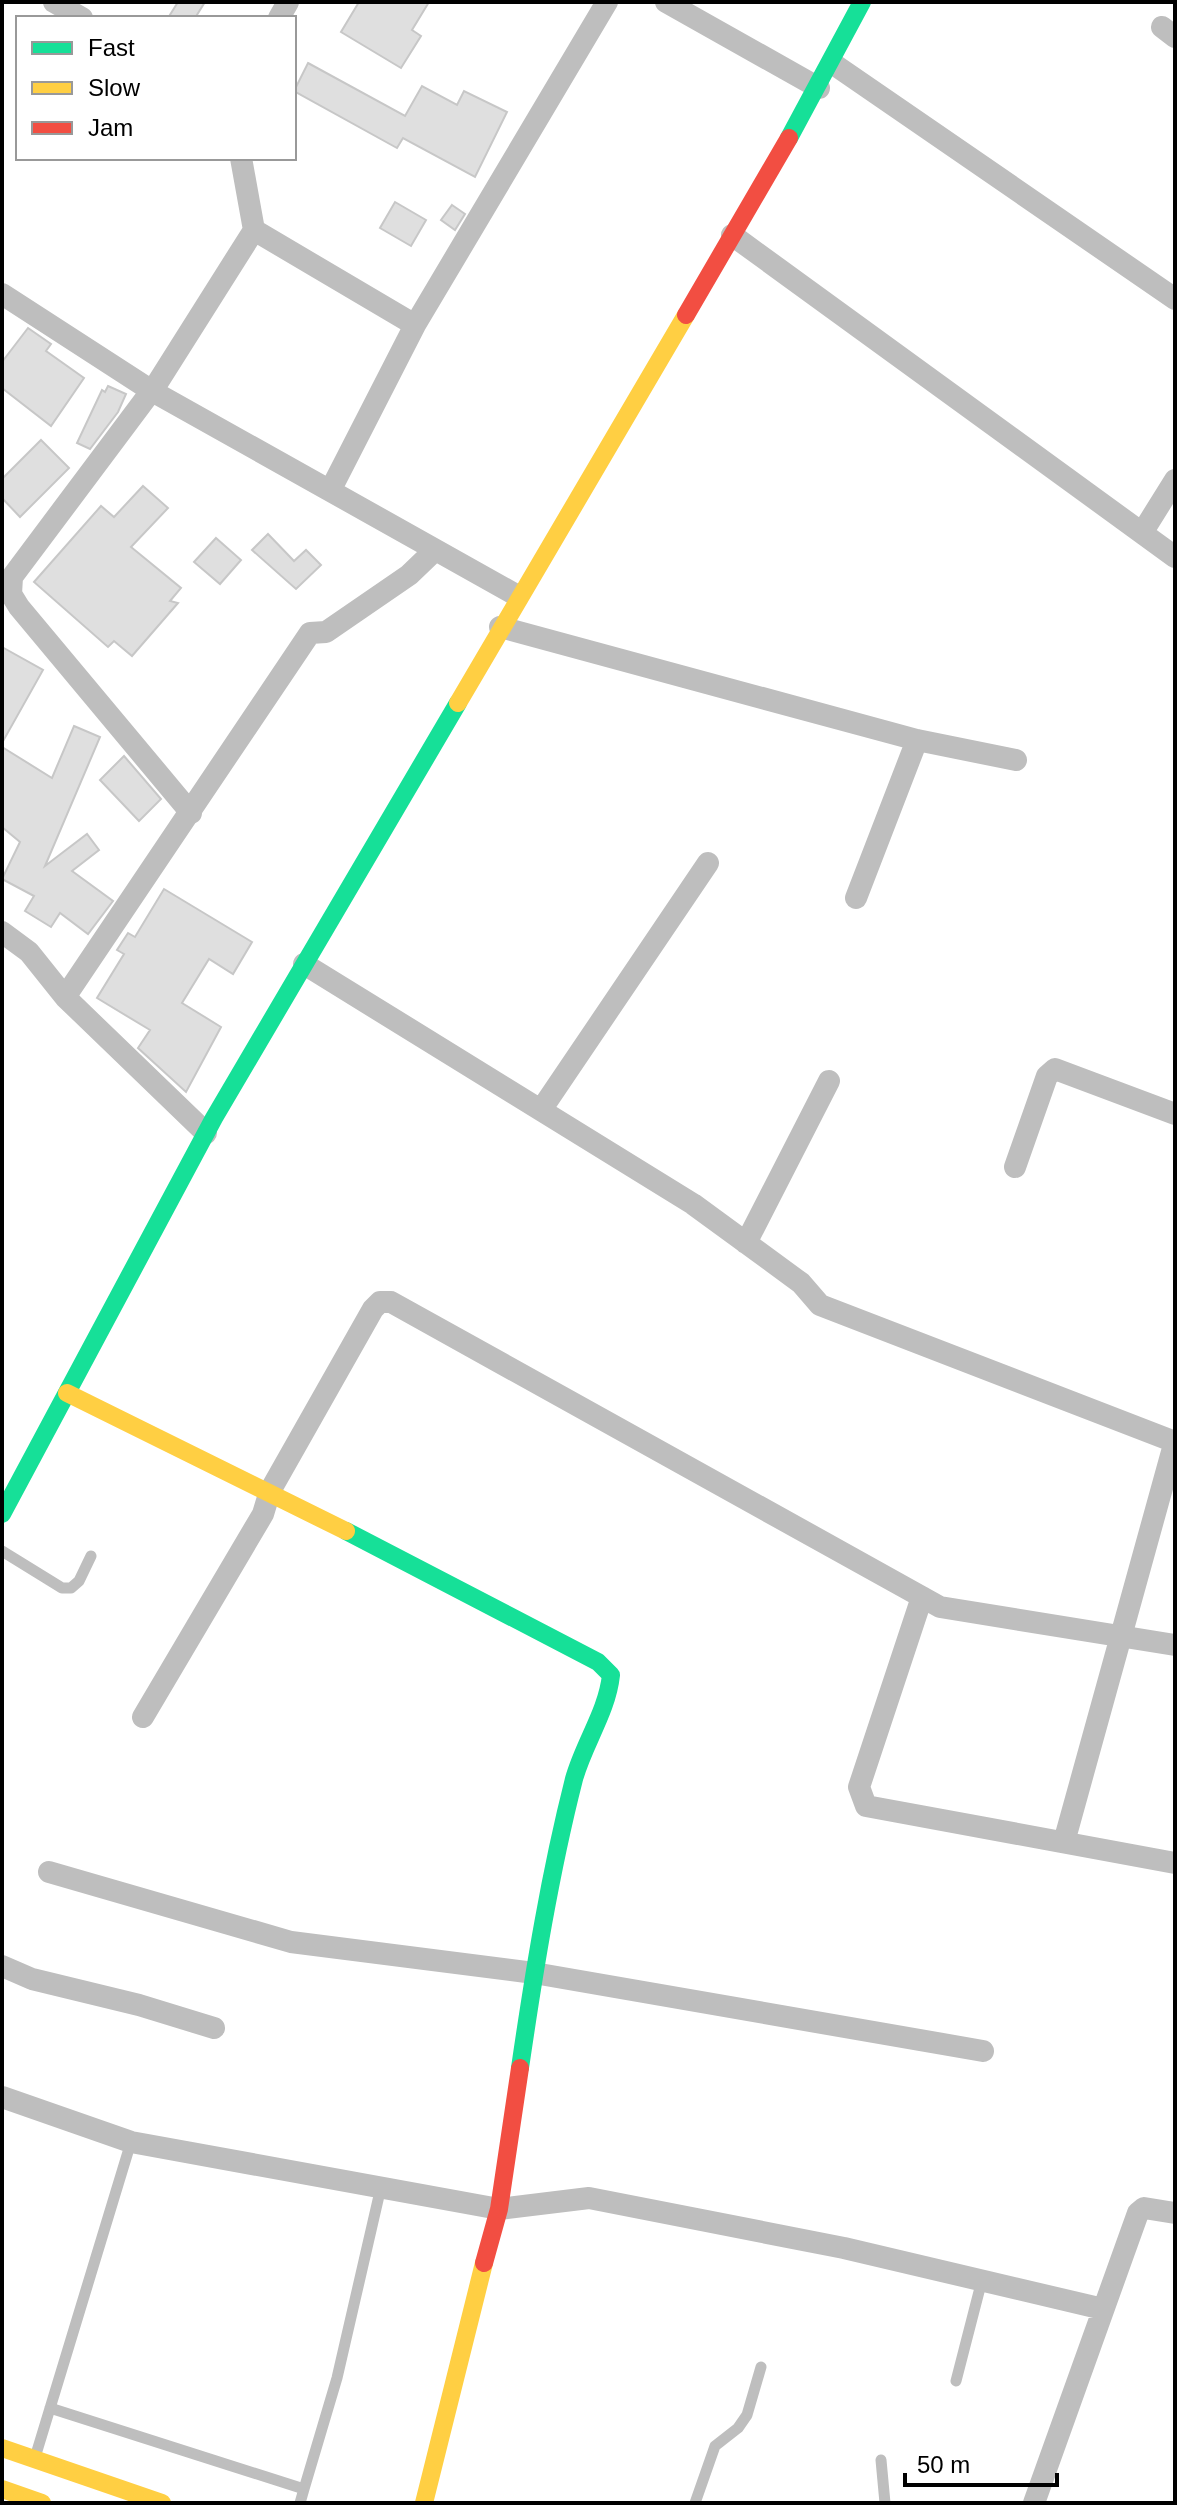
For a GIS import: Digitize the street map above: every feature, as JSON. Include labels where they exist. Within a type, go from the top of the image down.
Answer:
[{"type":"main road","points":[[2,1514],[206,1133],[518,596],[819,88],[862,2]]},
{"type":"main road","points":[[67,1393],[270,1491],[598,1662],[611,1675],[609,1693],[575,1776],[534,1973],[499,2209],[458,2356],[424,2503]]},
{"type":"main road","points":[[2,2448],[162,2503]]},
{"type":"main road","points":[[2,2489],[42,2503]]},
{"type":"street","points":[[54,2],[78,16]]},
{"type":"street","points":[[331,489],[415,325],[607,2]]},
{"type":"street","points":[[666,2],[819,88]]},
{"type":"street","points":[[832,63],[1175,299]]},
{"type":"street","points":[[191,813],[11,594],[12,577],[152,391],[254,230],[241,160]]},
{"type":"street","points":[[254,230],[415,325]]},
{"type":"street","points":[[732,235],[1175,557]]},
{"type":"street","points":[[2,294],[152,391],[518,596]]},
{"type":"street","points":[[1142,533],[1175,480]]},
{"type":"street","points":[[65,997],[310,633],[326,632],[409,575],[434,551]]},
{"type":"street","points":[[500,627],[917,740],[1016,760]]},
{"type":"street","points":[[856,898],[917,740]]},
{"type":"street","points":[[541,1110],[708,863]]},
{"type":"street","points":[[2,932],[29,952],[65,997],[206,1133]]},
{"type":"street","points":[[304,964],[693,1204],[801,1283],[820,1305],[1175,1442],[1064,1842]]},
{"type":"street","points":[[1015,1167],[1047,1076],[1055,1069],[1175,1114]]},
{"type":"street","points":[[746,1243],[829,1081]]},
{"type":"street","points":[[143,1717],[263,1514],[270,1491],[373,1309],[380,1302],[391,1302],[922,1597],[954,1611],[1175,1645]]},
{"type":"street","points":[[922,1597],[859,1787],[866,1806],[1175,1863]]},
{"type":"street","points":[[49,1872],[291,1942],[534,1973],[983,2051]]},
{"type":"street","points":[[2,1966],[32,1979],[139,2005],[214,2028]]},
{"type":"street","points":[[2,2097],[131,2142],[499,2209],[589,2198],[844,2248],[1103,2309]]},
{"type":"street","points":[[1034,2503],[1138,2213],[1144,2208],[1175,2213]]},
{"type":"lane","points":[[2,1551],[62,1588],[71,1588],[79,1581],[91,1556]]},
{"type":"lane","points":[[34,2459],[131,2142]]},
{"type":"lane","points":[[301,2503],[337,2378],[381,2187]]},
{"type":"lane","points":[[956,2381],[982,2280]]},
{"type":"lane","points":[[695,2503],[715,2446],[738,2428],[747,2415],[761,2367]]},
{"type":"lane","points":[[50,2408],[304,2489]]},
{"type":"lane","points":[[881,2460],[885,2503]]},
{"type":"building","points":[[178,2],[205,2],[196,16],[169,16]]},
{"type":"building","points":[[359,2],[429,2],[412,30],[421,36],[401,68],[341,32]]},
{"type":"building","points":[[308,63],[405,116],[422,86],[457,105],[464,91],[507,112],[475,177],[403,138],[397,148],[296,92]]},
{"type":"building","points":[[395,202],[426,220],[411,246],[380,228]]},
{"type":"building","points":[[452,205],[465,214],[455,230],[441,220]]},
{"type":"building","points":[[28,328],[51,344],[46,351],[84,378],[51,426],[2,388],[2,362]]},
{"type":"building","points":[[108,386],[126,394],[118,412],[90,449],[77,443],[102,390],[105,392]]},
{"type":"building","points":[[41,440],[69,468],[20,517],[2,498],[2,479]]},
{"type":"building","points":[[143,486],[168,508],[131,547],[181,588],[170,601],[178,603],[132,656],[114,641],[108,647],[34,582],[101,506],[114,517]]},
{"type":"building","points":[[268,534],[294,561],[306,550],[321,565],[296,589],[252,550]]},
{"type":"building","points":[[216,538],[241,560],[220,584],[194,562]]},
{"type":"building","points":[[2,647],[43,670],[2,743]]},
{"type":"building","points":[[74,726],[100,737],[45,866],[87,834],[99,850],[72,871],[113,901],[88,934],[60,913],[51,927],[25,911],[34,896],[2,879],[20,842],[2,827],[2,747],[52,778]]},
{"type":"building","points":[[124,756],[161,799],[139,821],[100,780]]},
{"type":"building","points":[[164,889],[252,942],[233,974],[209,959],[182,1003],[221,1027],[186,1092],[138,1048],[150,1030],[97,998],[124,954],[117,950],[128,933],[135,937]]},
{"type":"traffic: fast","points":[[789,138],[862,2]]},
{"type":"traffic: fast","points":[[2,1514],[214,1118],[458,703]]},
{"type":"traffic: fast","points":[[346,1531],[598,1662],[611,1675],[605,1702],[578,1766],[565,1814],[543,1923],[520,2068]]},
{"type":"traffic: slow","points":[[458,703],[686,315]]},
{"type":"traffic: slow","points":[[67,1393],[346,1531]]},
{"type":"traffic: slow","points":[[424,2503],[484,2263]]},
{"type":"traffic: slow","points":[[2,2448],[162,2503]]},
{"type":"traffic: slow","points":[[2,2489],[42,2503]]},
{"type":"traffic: jam","points":[[686,315],[789,138]]},
{"type":"traffic: jam","points":[[484,2263],[499,2209],[520,2068]]}]
